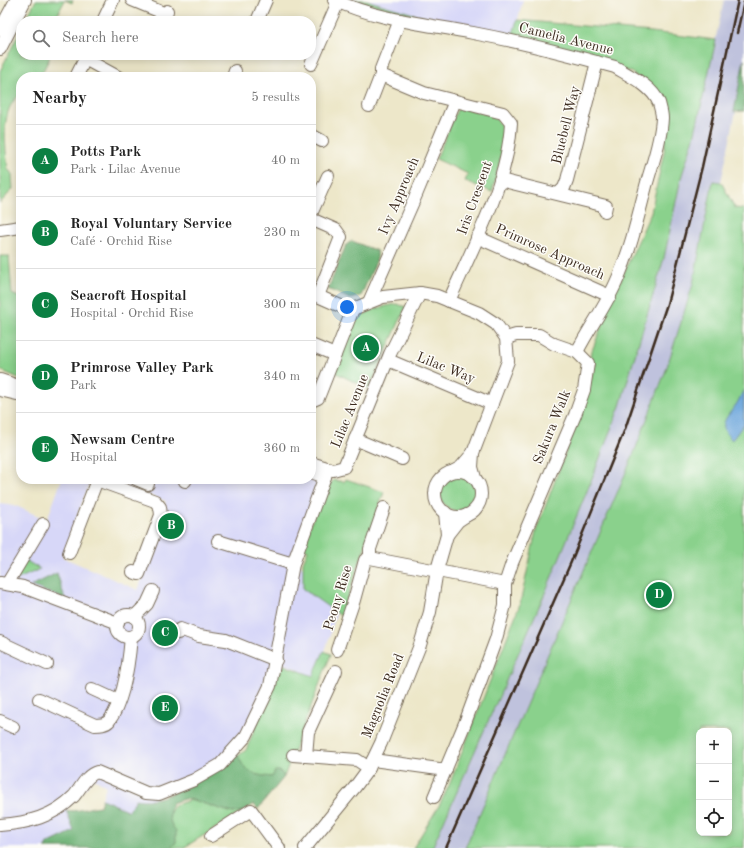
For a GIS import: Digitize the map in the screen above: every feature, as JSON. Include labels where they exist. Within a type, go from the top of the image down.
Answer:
[{"type":"street","points":[[0,30],[16,0]]},
{"type":"street","points":[[17,16],[25,0]]},
{"type":"street","points":[[105,16],[113,0]]},
{"type":"street","points":[[132,0],[166,14],[167,11]]},
{"type":"street","points":[[260,16],[266,0]]},
{"type":"street","points":[[316,51],[336,1]]},
{"type":"street","name":"Camelia Avenue","points":[[336,1],[360,10],[400,20],[474,33],[615,67],[635,79],[651,92],[658,102],[662,116],[660,135],[632,238],[610,296],[588,329],[577,352]]},
{"type":"street","points":[[0,49],[16,18]]},
{"type":"street","points":[[369,106],[382,75],[381,69],[400,20]]},
{"type":"street","points":[[78,72],[84,60]]},
{"type":"street","points":[[91,60],[110,72]]},
{"type":"street","points":[[311,64],[313,60]]},
{"type":"street","name":"Bluebell Way","points":[[559,193],[567,180],[597,62]]},
{"type":"street","name":"Iris Crescent","points":[[382,75],[424,93],[503,113],[508,117],[511,123],[500,180],[478,237],[449,300]]},
{"type":"street","name":"Ivy Approach","points":[[368,302],[414,201],[455,101]]},
{"type":"street","points":[[316,205],[328,176]]},
{"type":"street","points":[[500,180],[559,193],[606,206],[605,211]]},
{"type":"street","points":[[316,220],[336,230],[341,237],[316,291]]},
{"type":"street","points":[[0,230],[16,228]]},
{"type":"street","name":"Primrose Approach","points":[[478,237],[610,296]]},
{"type":"street","points":[[316,296],[345,308],[353,309],[368,302],[389,296],[420,293],[449,300],[479,313],[496,324],[506,338],[516,335],[539,336],[554,344],[577,352]]},
{"type":"street","name":"Lilac Avenue","points":[[316,466],[326,472],[344,467],[388,360],[420,293]]},
{"type":"street","points":[[316,399],[318,398],[353,309]]},
{"type":"street","name":"Magnolia Road","points":[[305,848],[371,764],[420,645],[430,612],[437,570],[447,535],[445,512],[436,501],[437,486],[441,479],[461,467],[472,454],[508,361],[506,338]]},
{"type":"street","points":[[316,347],[335,356]]},
{"type":"street","name":"Sakura Walk","points":[[434,797],[465,723],[496,639],[505,605],[505,584],[584,390],[588,363],[577,352]]},
{"type":"street","name":"Lilac Way","points":[[388,360],[492,404]]},
{"type":"street","points":[[0,380],[16,385]]},
{"type":"street","points":[[0,390],[16,394]]},
{"type":"street","points":[[355,439],[402,459]]},
{"type":"street","name":"Magnolia Road","points":[[447,535],[458,521],[473,511],[480,499],[479,484],[475,478],[472,467],[472,454]]},
{"type":"street","points":[[0,825],[22,824],[52,813],[74,796],[91,774],[97,772],[146,793],[159,794],[194,780],[220,765],[246,736],[270,686],[293,564],[326,472],[316,472]]},
{"type":"street","points":[[454,472],[469,474],[475,478]]},
{"type":"street","points":[[69,553],[95,484]]},
{"type":"street","points":[[107,484],[155,501],[160,507],[161,515],[139,574],[133,572]]},
{"type":"street","name":"Peony Rise","points":[[370,558],[370,549],[384,508]]},
{"type":"street","points":[[445,512],[452,516],[466,515]]},
{"type":"street","points":[[44,524],[3,584],[23,587],[118,623]]},
{"type":"street","points":[[218,541],[293,564]]},
{"type":"street","name":"Peony Rise","points":[[337,650],[354,600],[365,560],[370,558],[437,570]]},
{"type":"street","points":[[437,570],[505,584]]},
{"type":"street","points":[[134,618],[147,604],[153,591]]},
{"type":"street","points":[[39,699],[95,725],[101,725],[108,722],[118,701],[128,666],[131,637],[138,630],[138,623],[134,618],[127,616],[123,617],[118,623],[118,631],[120,634],[131,637]]},
{"type":"street","points":[[164,628],[178,633],[180,629],[199,636],[226,640],[276,660]]},
{"type":"street","points":[[0,642],[47,664]]},
{"type":"street","points":[[306,756],[308,732],[336,671]]},
{"type":"street","points":[[92,689],[118,701]]},
{"type":"street","points":[[0,721],[13,727]]},
{"type":"street","points":[[293,755],[357,760],[371,764],[446,770]]},
{"type":"street","points":[[212,836],[251,810],[279,848]]},
{"type":"shaded area","points":[[366,0],[523,0],[514,34],[431,19]]},
{"type":"shaded area","points":[[724,0],[744,0],[744,73],[721,182],[713,181],[693,284],[666,370],[632,458],[465,848],[432,848],[545,593],[620,406],[664,258],[681,178],[694,137]]},
{"type":"shaded area","points":[[316,472],[323,475],[292,558],[339,604],[317,678],[281,662],[237,754],[129,812],[102,799],[106,786],[94,779],[66,810],[74,831],[47,844],[45,848],[0,848],[0,504],[16,506],[47,520],[60,484],[89,484],[62,557],[138,590],[169,510],[164,508],[166,501],[124,487],[125,484],[316,484]]},
{"type":"green space","points":[[36,0],[65,0],[57,16],[28,16]]},
{"type":"green space","points":[[65,0],[73,0],[72,3]]},
{"type":"green space","points":[[354,0],[366,0],[431,19],[513,34],[517,20],[652,32],[716,40],[694,137],[681,178],[664,258],[620,406],[545,593],[432,848],[413,848],[440,804],[450,783],[520,604],[536,531],[580,414],[595,365],[590,356],[610,304],[651,212],[664,152],[668,114],[651,88],[631,72]]},
{"type":"green space","points":[[16,39],[16,60],[48,60],[42,72],[16,72],[16,98],[7,117],[5,137],[8,169],[12,174],[13,189],[0,203],[0,71]]},
{"type":"green space","points":[[744,60],[744,111],[734,112],[734,111]]},
{"type":"green space","points":[[461,108],[490,115],[500,123],[503,129],[506,138],[492,192],[465,181],[468,174],[436,159],[457,110]]},
{"type":"green space","points":[[713,181],[721,182],[735,208],[744,209],[744,848],[465,848],[632,458],[666,370],[693,284]]},
{"type":"green space","points":[[352,241],[377,251],[377,259],[361,296],[350,299],[328,289],[346,245]]},
{"type":"green space","points":[[0,256],[9,256],[12,294],[16,296],[16,377],[0,370]]},
{"type":"green space","points":[[397,304],[406,307],[369,389],[334,372],[348,334],[359,318],[368,312],[381,307]]},
{"type":"green space","points":[[462,475],[471,480],[475,486],[475,500],[471,506],[462,511],[454,511],[445,506],[441,500],[440,489],[445,480],[451,476]]},
{"type":"green space","points":[[346,479],[384,492],[341,616],[303,589],[303,562],[308,550],[302,547],[324,490],[334,480],[344,482]]},
{"type":"green space","points":[[25,560],[40,569],[16,580]]},
{"type":"green space","points":[[57,573],[65,599],[31,586]]},
{"type":"green space","points":[[324,651],[331,654],[284,777],[280,771],[272,777],[250,772],[244,767],[238,756],[246,750],[281,664],[313,676]]},
{"type":"green space","points":[[238,755],[244,766],[250,772],[272,777],[275,771],[280,771],[284,777],[258,809],[253,804],[244,811],[233,813],[193,800],[184,799],[172,803],[169,814],[171,824],[176,831],[176,842],[171,848],[45,848],[47,844],[74,831],[66,810],[70,811],[100,806],[102,799],[129,811],[136,799],[148,800],[161,797],[189,786]]},
{"type":"green space","points":[[193,800],[233,813],[244,811],[183,848],[171,848],[176,842],[170,819],[172,809],[176,805],[183,802]]},
{"type":"water","points":[[744,389],[744,424],[732,440],[727,435],[724,423],[738,402]]},
{"type":"railway","points":[[446,848],[571,562],[625,429],[667,304],[702,167],[738,0]]},
{"type":"railway","points":[[737,33],[744,2]]},
{"type":"place","name":"Potts Park","points":[[366,348]]},
{"type":"place","name":"Royal Voluntary Service","points":[[171,526]]},
{"type":"place","name":"Primrose Valley Park","points":[[659,595]]},
{"type":"place","name":"Seacroft Hospital","points":[[165,633]]},
{"type":"place","name":"Newsam Centre","points":[[165,708]]}]
